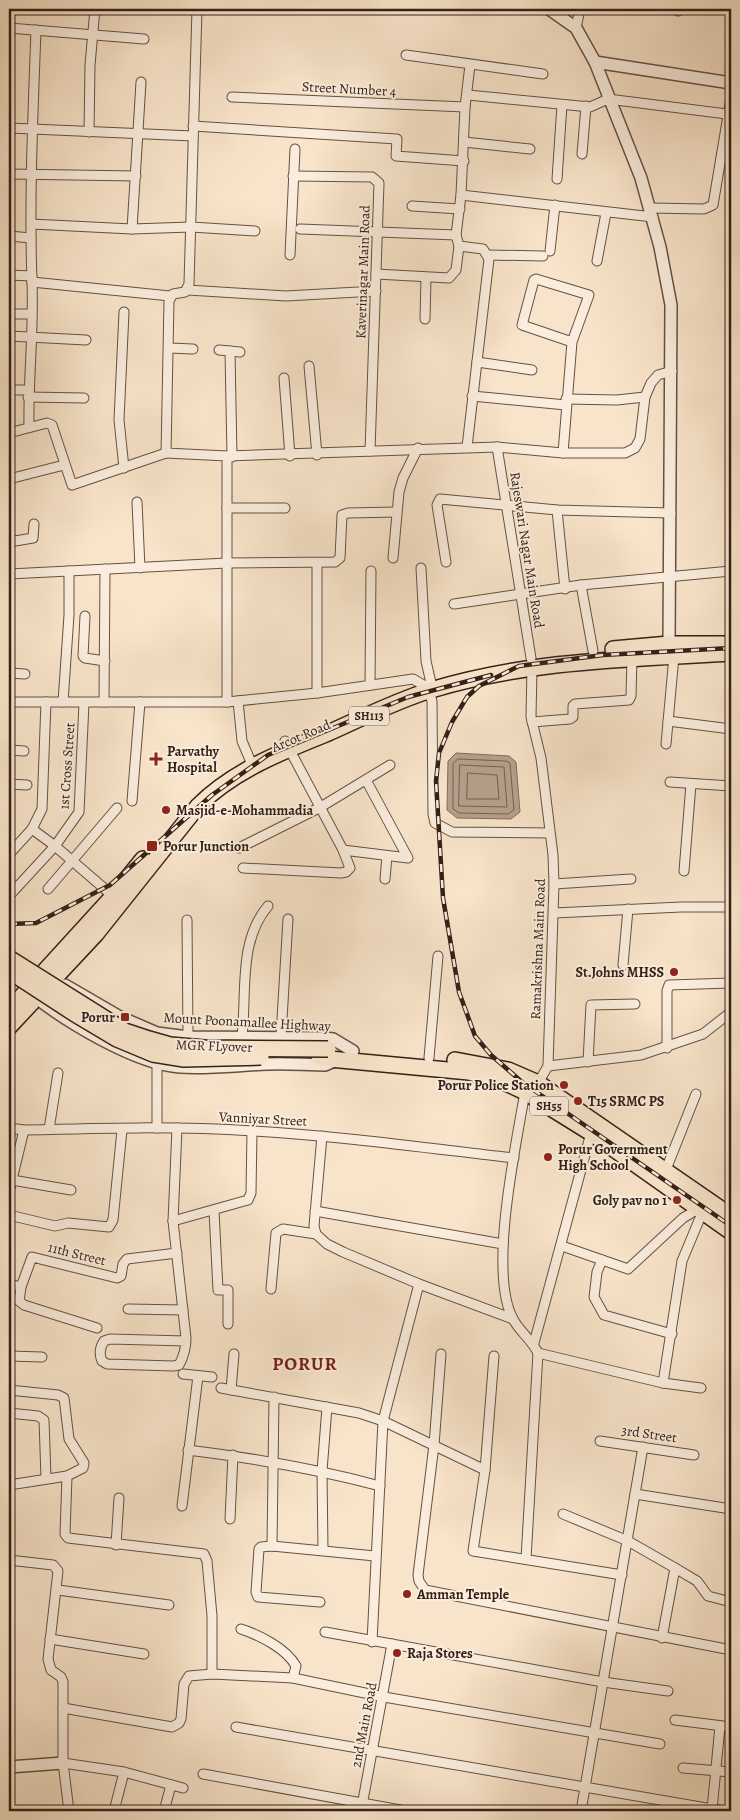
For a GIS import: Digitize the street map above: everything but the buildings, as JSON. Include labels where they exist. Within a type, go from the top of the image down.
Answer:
[{"type":"main road","name":"Arcot Road","points":[[531,663],[562,663],[632,658],[672,650],[731,643]]},
{"type":"main road","name":"Arcot Road","points":[[48,974],[190,803],[210,783],[287,745],[428,687],[498,673],[531,663],[593,651],[672,650],[731,653]]},
{"type":"main road","name":"Arcot Road","points":[[48,974],[126,898],[198,806],[216,788],[251,763]]},
{"type":"main road","name":"MGR FLyover","points":[[9,958],[125,1030],[149,1039],[170,1045],[328,1056]]},
{"type":"main road","name":"MGR FLyover","points":[[9,971],[75,1014],[117,1038],[153,1054],[184,1059],[328,1056],[353,1051]]},
{"type":"main road","name":"SH113","points":[[9,1010],[30,993],[48,974]]},
{"type":"main road","name":"SH113","points":[[9,1027],[30,993]]},
{"type":"main road","name":"SH55","points":[[353,1051],[469,1062],[508,1070],[538,1083],[636,1158],[700,1211],[731,1232]]},
{"type":"main road","name":"SH55","points":[[328,1056],[469,1072],[504,1082],[525,1092],[591,1133],[665,1172],[731,1216]]},
{"type":"street","points":[[89,132],[94,9]]},
{"type":"street","points":[[188,290],[198,9]]},
{"type":"street","points":[[549,9],[576,28],[595,62],[652,212],[671,305],[670,576],[672,650],[666,744]]},
{"type":"street","points":[[576,28],[580,9]]},
{"type":"street","points":[[9,28],[144,39]]},
{"type":"street","points":[[29,427],[28,394],[32,279],[32,129],[36,30]]},
{"type":"street","points":[[406,55],[543,74]]},
{"type":"street","points":[[595,62],[731,83]]},
{"type":"street","points":[[376,274],[426,278],[449,278],[453,276],[459,246],[456,234],[464,161],[465,108],[470,65]]},
{"type":"street","points":[[132,229],[141,82]]},
{"type":"street","points":[[468,95],[586,106],[608,99],[727,114]]},
{"type":"street","name":"Street Number 4","points":[[232,97],[465,108]]},
{"type":"street","points":[[461,195],[606,212],[704,209],[713,205],[731,98]]},
{"type":"street","points":[[557,179],[562,105]]},
{"type":"street","points":[[582,154],[586,106]]},
{"type":"street","points":[[193,126],[397,139],[396,156],[464,161]]},
{"type":"street","points":[[9,128],[193,136]]},
{"type":"street","points":[[464,142],[530,149]]},
{"type":"street","points":[[290,255],[295,149]]},
{"type":"street","points":[[9,174],[136,176]]},
{"type":"street","name":"Kaverinagar Main Road","points":[[294,176],[372,177],[377,179],[379,183],[370,451]]},
{"type":"street","points":[[488,255],[547,254],[555,205]]},
{"type":"street","points":[[412,206],[460,209]]},
{"type":"street","points":[[598,262],[606,212]]},
{"type":"street","points":[[31,224],[132,229],[191,226],[256,231]]},
{"type":"street","points":[[300,229],[456,234]]},
{"type":"street","points":[[9,236],[31,238]]},
{"type":"street","points":[[459,246],[483,249],[488,255],[466,447]]},
{"type":"street","points":[[9,275],[170,296],[188,290],[286,296],[376,291]]},
{"type":"street","points":[[425,319],[426,278]]},
{"type":"street","points":[[563,453],[572,342],[589,295],[534,280],[522,326],[572,342]]},
{"type":"street","points":[[166,453],[170,296]]},
{"type":"street","points":[[124,312],[119,391],[119,420],[124,468]]},
{"type":"street","points":[[9,314],[31,314]]},
{"type":"street","points":[[9,336],[86,340]]},
{"type":"street","points":[[169,348],[192,349]]},
{"type":"street","points":[[219,350],[240,352]]},
{"type":"street","points":[[227,702],[227,508],[230,351]]},
{"type":"street","points":[[477,362],[532,370]]},
{"type":"street","points":[[308,366],[317,455]]},
{"type":"street","points":[[9,433],[46,423],[52,425],[72,485],[166,453],[290,456],[418,448],[497,447],[563,453],[625,453],[635,448],[640,439],[645,397],[655,377],[672,371]]},
{"type":"street","points":[[284,378],[290,456]]},
{"type":"street","points":[[9,390],[28,394],[84,398]]},
{"type":"street","points":[[472,396],[566,402],[645,397]]},
{"type":"street","name":"Rajeswari Nagar Main Road","points":[[497,447],[531,663],[532,722]]},
{"type":"street","points":[[393,558],[396,512],[403,478],[418,448]]},
{"type":"street","points":[[9,480],[64,465]]},
{"type":"street","points":[[446,562],[437,505],[438,500],[557,510],[671,514]]},
{"type":"street","points":[[137,502],[140,568]]},
{"type":"street","points":[[227,508],[285,508]]},
{"type":"street","points":[[557,510],[565,589]]},
{"type":"street","points":[[9,574],[227,563],[335,562],[340,558],[340,518],[345,513],[396,512]]},
{"type":"street","points":[[9,542],[33,538],[34,524]]},
{"type":"street","points":[[317,563],[317,693]]},
{"type":"street","points":[[421,568],[428,687],[432,701],[433,814],[435,822],[452,832],[549,833]]},
{"type":"street","points":[[104,702],[106,570]]},
{"type":"street","points":[[63,702],[69,571]]},
{"type":"street","points":[[370,685],[371,571]]},
{"type":"street","points":[[454,604],[565,589],[581,585],[731,571]]},
{"type":"street","points":[[581,585],[593,651]]},
{"type":"street","points":[[85,616],[82,656],[105,661]]},
{"type":"street","points":[[532,722],[570,719],[573,717],[573,708],[576,704],[629,700],[631,696],[632,658]]},
{"type":"street","points":[[9,673],[26,674]]},
{"type":"street","points":[[9,702],[227,702],[317,693],[415,679],[428,687]]},
{"type":"street","points":[[238,701],[242,741],[251,763]]},
{"type":"street","points":[[9,848],[12,851],[32,829],[43,805],[46,702]]},
{"type":"street","points":[[132,801],[140,702]]},
{"type":"street","name":"1st Cross Street","points":[[9,896],[56,846],[79,812],[84,703]]},
{"type":"street","points":[[668,721],[731,729]]},
{"type":"street","name":"Ramakrishna Main Road","points":[[532,722],[540,758],[549,833],[554,856],[554,913],[548,1066]]},
{"type":"street","points":[[243,868],[346,872],[350,866],[344,850],[319,808],[287,745]]},
{"type":"street","points":[[9,750],[24,751]]},
{"type":"street","points":[[239,848],[319,808],[390,765]]},
{"type":"street","points":[[366,780],[408,858]]},
{"type":"street","points":[[670,782],[731,786]]},
{"type":"street","points":[[9,784],[27,785]]},
{"type":"street","points":[[684,872],[691,784]]},
{"type":"street","points":[[48,889],[117,808]]},
{"type":"street","points":[[32,829],[56,846],[114,896]]},
{"type":"street","points":[[344,850],[418,860]]},
{"type":"street","points":[[385,879],[387,856]]},
{"type":"street","points":[[554,884],[631,879]]},
{"type":"street","points":[[242,1036],[250,939],[256,923],[268,906]]},
{"type":"street","points":[[554,913],[731,907]]},
{"type":"street","points":[[623,965],[628,909]]},
{"type":"street","points":[[280,1036],[288,919]]},
{"type":"street","points":[[187,920],[188,1036]]},
{"type":"street","name":"Mount Poonamallee Highway","points":[[9,949],[120,1017],[157,1033],[188,1036],[280,1036],[333,1039],[353,1051]]},
{"type":"street","points":[[429,1058],[438,956]]},
{"type":"street","points":[[9,979],[81,1027],[132,1055],[157,1063],[187,1068],[270,1064],[325,1065],[328,1056]]},
{"type":"street","points":[[667,1048],[667,991],[669,985],[731,984]]},
{"type":"street","points":[[81,1027],[96,1003]]},
{"type":"street","points":[[588,1062],[591,1006],[635,1004]]},
{"type":"street","points":[[538,1083],[548,1066],[641,1056],[703,1034],[731,1012]]},
{"type":"street","points":[[157,1063],[157,1128]]},
{"type":"street","points":[[49,1129],[58,1073]]},
{"type":"street","points":[[525,1092],[514,1158],[504,1244],[503,1290],[513,1319],[534,1344],[538,1352],[526,1560]]},
{"type":"street","points":[[665,1172],[696,1094]]},
{"type":"street","name":"Vanniyar Street","points":[[9,1128],[24,1130],[122,1130],[177,1128],[252,1131],[322,1136],[514,1158]]},
{"type":"street","points":[[177,1128],[173,1222],[186,1341],[184,1356],[179,1364],[174,1366],[107,1364],[102,1361],[100,1356],[101,1345],[104,1340],[186,1341]]},
{"type":"street","points":[[24,1130],[10,1187],[71,1190]]},
{"type":"street","points":[[9,1215],[55,1226],[68,1223],[109,1227],[113,1220],[122,1130]]},
{"type":"street","points":[[173,1222],[245,1202],[250,1197],[252,1131]]},
{"type":"street","points":[[534,1344],[591,1133]]},
{"type":"street","points":[[316,1234],[315,1212],[322,1136]]},
{"type":"street","points":[[214,1211],[218,1290],[228,1290],[228,1324]]},
{"type":"street","points":[[562,1246],[628,1269],[683,1218],[700,1211]]},
{"type":"street","points":[[663,1383],[682,1261],[700,1211]]},
{"type":"street","points":[[315,1212],[504,1244]]},
{"type":"street","points":[[271,1290],[276,1233],[283,1229],[316,1234],[326,1244],[343,1252],[419,1284],[513,1319]]},
{"type":"street","name":"11th Street","points":[[21,1288],[32,1258],[117,1278],[121,1276],[123,1264],[127,1259],[176,1253]]},
{"type":"street","points":[[602,1260],[597,1272],[594,1297],[604,1315],[672,1334]]},
{"type":"street","points":[[9,1284],[21,1288],[18,1299],[22,1304],[97,1328]]},
{"type":"street","points":[[372,1642],[383,1421],[419,1284]]},
{"type":"street","points":[[128,1309],[183,1310]]},
{"type":"street","points":[[538,1352],[663,1383],[701,1388]]},
{"type":"street","points":[[231,1390],[234,1354]]},
{"type":"street","points":[[441,1354],[434,1445],[418,1576],[419,1581],[426,1590],[614,1629],[731,1650]]},
{"type":"street","points":[[9,1356],[42,1357]]},
{"type":"street","points":[[494,1356],[485,1470],[473,1551],[622,1575]]},
{"type":"street","points":[[183,1374],[212,1377]]},
{"type":"street","points":[[182,1506],[198,1376]]},
{"type":"street","points":[[221,1388],[359,1413],[383,1421],[485,1470]]},
{"type":"street","points":[[9,1390],[58,1394],[64,1398],[69,1439],[84,1464],[83,1468],[67,1476],[9,1485]]},
{"type":"street","points":[[272,1546],[274,1397]]},
{"type":"street","points":[[323,1550],[322,1471],[327,1407]]},
{"type":"street","points":[[9,1413],[38,1416],[44,1420],[46,1478]]},
{"type":"street","name":"3rd Street","points":[[600,1441],[694,1455]]},
{"type":"street","points":[[581,1811],[614,1629],[643,1448]]},
{"type":"street","points":[[188,1450],[233,1455],[322,1471],[380,1486]]},
{"type":"street","points":[[230,1519],[233,1455]]},
{"type":"street","points":[[67,1476],[66,1537],[116,1545],[204,1554],[207,1561],[212,1616],[212,1674]]},
{"type":"street","points":[[635,1494],[731,1509]]},
{"type":"street","points":[[116,1545],[119,1498]]},
{"type":"street","points":[[563,1514],[628,1541],[697,1581],[708,1596],[731,1602]]},
{"type":"street","points":[[320,1602],[261,1598],[256,1596],[259,1549],[262,1546],[272,1546],[375,1556]]},
{"type":"street","points":[[9,1560],[53,1565],[58,1571],[58,1590],[48,1665],[51,1670],[62,1678],[63,1763],[69,1811]]},
{"type":"street","points":[[662,1638],[676,1568]]},
{"type":"street","points":[[58,1590],[168,1605]]},
{"type":"street","points":[[241,1628],[267,1640],[290,1658],[296,1666],[293,1678]]},
{"type":"street","points":[[325,1632],[372,1642],[668,1692]]},
{"type":"street","points":[[50,1639],[144,1654]]},
{"type":"street","name":"2nd Main Road","points":[[362,1807],[384,1696],[392,1644]]},
{"type":"street","points":[[63,1708],[172,1727],[179,1723],[186,1680],[189,1676],[212,1674],[293,1678],[384,1696],[660,1744]]},
{"type":"street","points":[[676,1720],[731,1727]]},
{"type":"street","points":[[712,1810],[720,1726]]},
{"type":"street","points":[[236,1727],[724,1811]]},
{"type":"street","points":[[9,1767],[63,1763],[124,1772],[183,1788]]},
{"type":"street","points":[[683,1768],[731,1772]]},
{"type":"street","points":[[114,1811],[124,1772]]},
{"type":"street","points":[[203,1774],[362,1807],[406,1811]]},
{"type":"street","points":[[164,1810],[171,1785]]},
{"type":"water","points":[[456,753],[509,756],[516,762],[520,812],[511,819],[457,818],[447,810],[448,761]]},
{"type":"railway","points":[[731,648],[603,655],[519,666],[479,686],[467,697],[452,722],[439,753],[436,781],[443,898],[459,992],[475,1036],[491,1055],[522,1082],[731,1226]]},
{"type":"railway","points":[[9,924],[36,923],[110,885],[212,795],[268,755],[408,697],[491,675]]},
{"type":"place","name":"Parvathy Hospital","points":[[156,759]]},
{"type":"place","name":"Masjid-e-Mohammadia","points":[[166,810]]},
{"type":"place","name":"Porur Junction","points":[[152,846]]},
{"type":"place","name":"St.Johns MHSS","points":[[674,972]]},
{"type":"place","name":"Porur","points":[[125,1017]]},
{"type":"place","name":"Porur Police Station","points":[[564,1085]]},
{"type":"place","name":"T15 SRMC PS","points":[[578,1101]]},
{"type":"place","name":"Porur Government High School","points":[[548,1157]]},
{"type":"place","name":"Goly pav no 1","points":[[677,1200]]},
{"type":"place","name":"Amman Temple","points":[[407,1594]]},
{"type":"place","name":"Raja Stores","points":[[397,1653]]},
{"type":"district","name":"PORUR","points":[[305,1364]]}]
